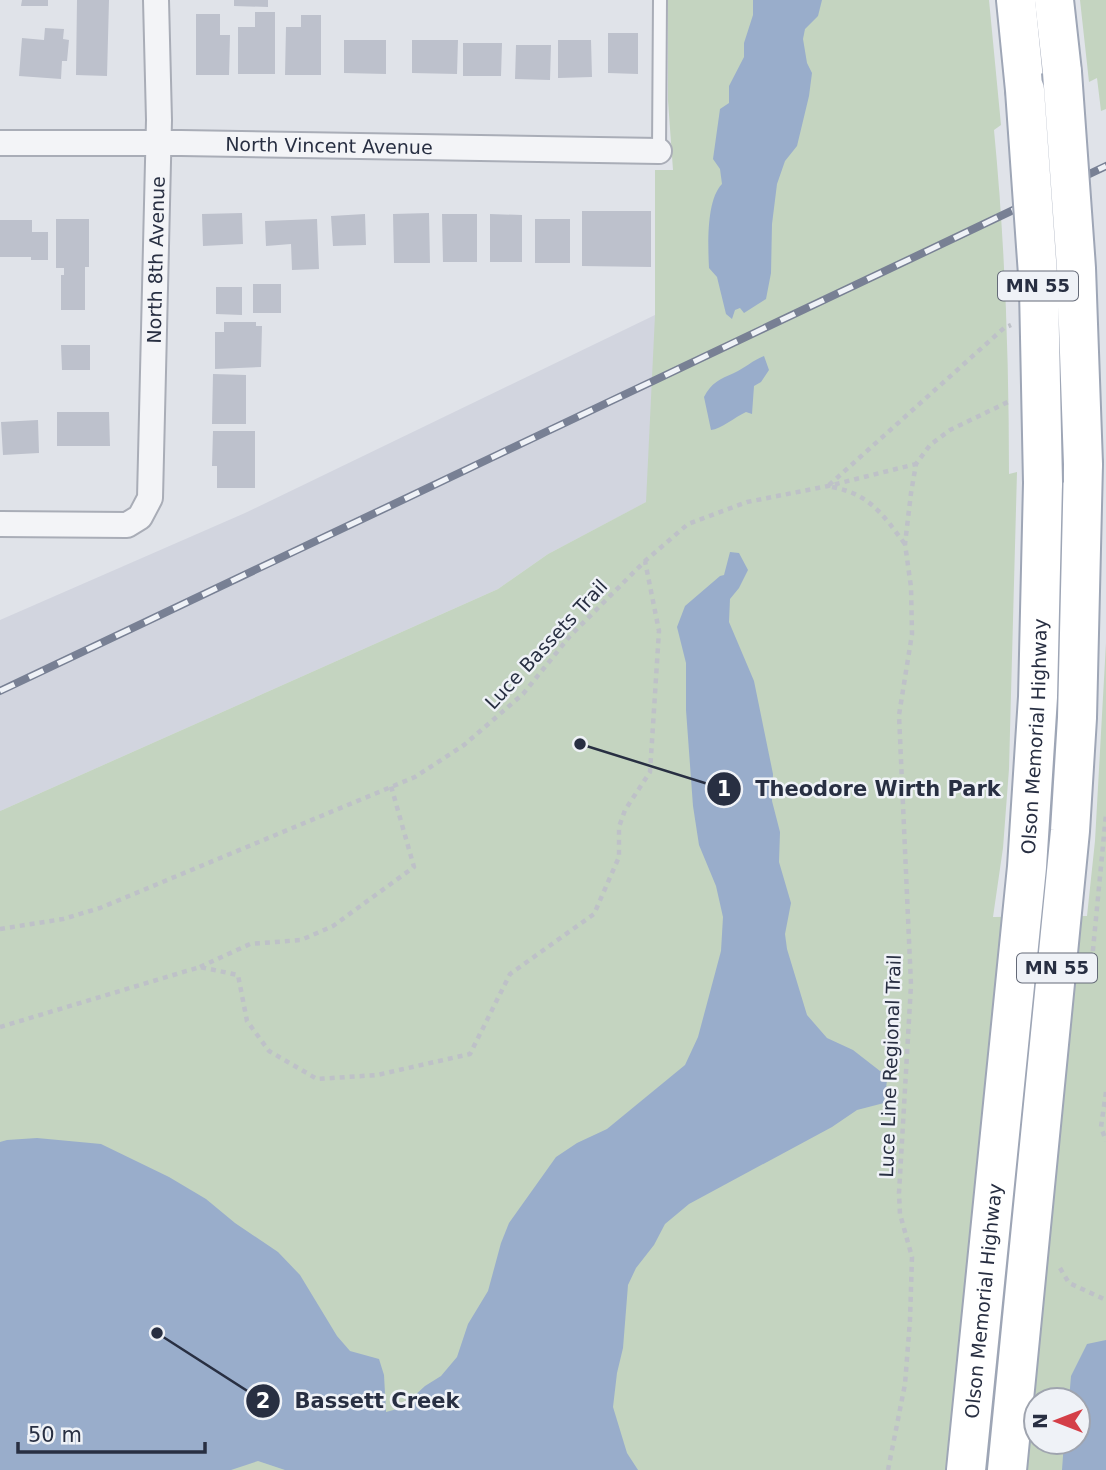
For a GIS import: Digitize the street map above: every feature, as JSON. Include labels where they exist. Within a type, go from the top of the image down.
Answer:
[{"type":"main road","name":"Olson Memorial Highway","points":[[966,1470],[1027,867],[1038,697],[1043,483],[1039,289],[1016,0]]},
{"type":"main road","name":"Olson Memorial Highway","points":[[1007,1470],[1070,831],[1077,718],[1083,464],[1076,268],[1054,0]]},
{"type":"street","name":"North 8th Avenue","points":[[0,524],[127,524],[140,517],[150,498],[158,143],[156,0]]},
{"type":"street","name":"North Vincent Avenue","points":[[0,143],[659,151]]},
{"type":"lane","points":[[659,151],[660,0]]},
{"type":"path","points":[[828,486],[1004,328],[1015,323]]},
{"type":"path","points":[[916,464],[930,445],[950,429],[1022,396]]},
{"type":"path","name":"Luce Bassets Trail","points":[[0,929],[63,919],[100,908],[415,776],[464,746],[523,694],[570,636],[645,561],[688,524],[747,502],[828,486],[916,464]]},
{"type":"path","name":"Luce Line Regional Trail","points":[[888,1470],[905,1384],[912,1257],[901,1214],[899,1193],[911,985],[899,715],[912,634],[911,587],[905,544],[916,464]]},
{"type":"path","points":[[828,486],[852,491],[880,511],[905,544]]},
{"type":"path","points":[[200,967],[237,975],[247,1021],[269,1051],[317,1079],[377,1075],[470,1054],[510,974],[594,914],[619,857],[619,827],[625,810],[650,772],[659,631],[645,561]]},
{"type":"path","points":[[0,1027],[200,967],[250,944],[301,940],[333,926],[414,867],[391,786]]},
{"type":"path","points":[[1089,986],[1106,814]]},
{"type":"path","points":[[1106,1092],[1101,1127],[1106,1141]]},
{"type":"path","points":[[1059,1259],[1061,1271],[1069,1283],[1106,1300]]},
{"type":"shaded area","points":[[999,189],[1006,319],[548,554],[498,589],[0,811],[0,620],[245,513],[655,315]]},
{"type":"green space","points":[[668,0],[989,0],[1001,125],[994,130],[1006,302],[1009,474],[1017,472],[1009,769],[1003,848],[993,917],[1087,916],[1095,841],[1106,643],[1106,1470],[0,1470],[0,811],[498,589],[548,554],[646,502],[655,315],[655,170],[673,170],[668,101]]},
{"type":"green space","points":[[1080,0],[1106,0],[1106,109],[1101,111],[1097,78],[1089,82]]},
{"type":"water","points":[[753,0],[822,0],[818,16],[805,29],[803,39],[807,63],[812,73],[809,96],[797,146],[785,161],[777,184],[772,224],[771,273],[766,299],[744,313],[740,308],[735,310],[732,319],[726,314],[717,277],[709,268],[708,236],[711,212],[713,201],[722,184],[720,169],[713,159],[720,109],[729,103],[729,86],[744,57],[744,43],[753,15]]},
{"type":"water","points":[[764,356],[769,370],[761,382],[754,386],[752,414],[746,412],[711,430],[704,397],[707,392],[720,380]]},
{"type":"water","points":[[730,552],[739,553],[748,570],[730,599],[729,622],[754,681],[773,774],[772,801],[780,832],[779,862],[791,903],[785,934],[787,949],[807,1015],[827,1038],[853,1050],[880,1071],[888,1073],[884,1103],[857,1110],[832,1127],[689,1204],[665,1224],[654,1245],[636,1268],[628,1285],[623,1348],[613,1407],[627,1453],[638,1470],[285,1470],[258,1461],[231,1470],[0,1470],[0,1142],[7,1140],[37,1138],[101,1144],[169,1177],[206,1199],[235,1223],[278,1252],[300,1275],[337,1336],[350,1351],[379,1359],[384,1375],[386,1412],[401,1408],[425,1386],[441,1376],[457,1357],[468,1324],[488,1291],[509,1223],[556,1157],[577,1143],[607,1129],[685,1065],[698,1037],[721,951],[723,917],[716,886],[699,845],[693,806],[686,710],[686,663],[677,627],[685,606],[724,575]]},
{"type":"water","points":[[1106,1340],[1106,1470],[1062,1470],[1063,1456],[1092,1456],[1092,1386],[1070,1386],[1071,1376],[1087,1344]]},
{"type":"building","points":[[22,0],[48,0],[48,6],[21,6]]},
{"type":"building","points":[[77,0],[109,0],[107,76],[76,75]]},
{"type":"building","points":[[234,0],[268,0],[268,7],[234,6]]},
{"type":"building","points":[[255,12],[275,12],[275,74],[238,74],[238,27],[255,27]]},
{"type":"building","points":[[196,14],[220,14],[220,35],[230,35],[229,75],[196,75]]},
{"type":"building","points":[[301,15],[321,15],[321,75],[285,75],[286,27],[301,27]]},
{"type":"building","points":[[45,28],[64,29],[63,39],[69,40],[67,61],[62,61],[61,79],[19,76],[22,38],[44,40]]},
{"type":"building","points":[[608,33],[638,33],[638,74],[608,73]]},
{"type":"building","points":[[344,40],[386,40],[386,74],[344,73]]},
{"type":"building","points":[[412,40],[458,40],[457,74],[412,73]]},
{"type":"building","points":[[558,40],[591,40],[592,77],[558,78]]},
{"type":"building","points":[[463,43],[502,43],[501,76],[463,76]]},
{"type":"building","points":[[516,45],[551,45],[550,80],[515,79]]},
{"type":"building","points":[[582,211],[651,211],[651,267],[582,266]]},
{"type":"building","points":[[242,213],[243,244],[203,246],[202,214]]},
{"type":"building","points":[[429,213],[430,263],[394,263],[393,214]]},
{"type":"building","points":[[365,214],[366,245],[333,246],[331,216]]},
{"type":"building","points":[[442,214],[477,214],[477,262],[443,262]]},
{"type":"building","points":[[490,214],[522,215],[522,262],[490,262]]},
{"type":"building","points":[[56,219],[89,219],[89,267],[85,267],[85,310],[61,310],[61,275],[64,275],[64,268],[56,268]]},
{"type":"building","points":[[317,219],[319,269],[292,270],[291,244],[266,246],[265,221]]},
{"type":"building","points":[[535,219],[570,219],[570,263],[535,263]]},
{"type":"building","points":[[0,220],[32,220],[32,232],[48,232],[48,260],[0,257]]},
{"type":"building","points":[[253,284],[281,284],[281,313],[253,313]]},
{"type":"building","points":[[216,287],[242,287],[242,315],[216,314]]},
{"type":"building","points":[[224,322],[256,322],[256,326],[262,326],[261,367],[215,369],[215,332],[224,332]]},
{"type":"building","points":[[61,345],[90,345],[90,370],[62,370]]},
{"type":"building","points":[[213,374],[246,375],[246,424],[212,424]]},
{"type":"building","points":[[57,412],[109,412],[110,446],[57,446]]},
{"type":"building","points":[[38,420],[39,453],[3,455],[1,422]]},
{"type":"building","points":[[213,431],[255,431],[255,488],[217,488],[217,466],[212,466]]},
{"type":"railway","points":[[0,691],[1106,166]]},
{"type":"place","name":"Theodore Wirth Park","points":[[580,744]]},
{"type":"place","name":"Bassett Creek","points":[[157,1333]]}]
